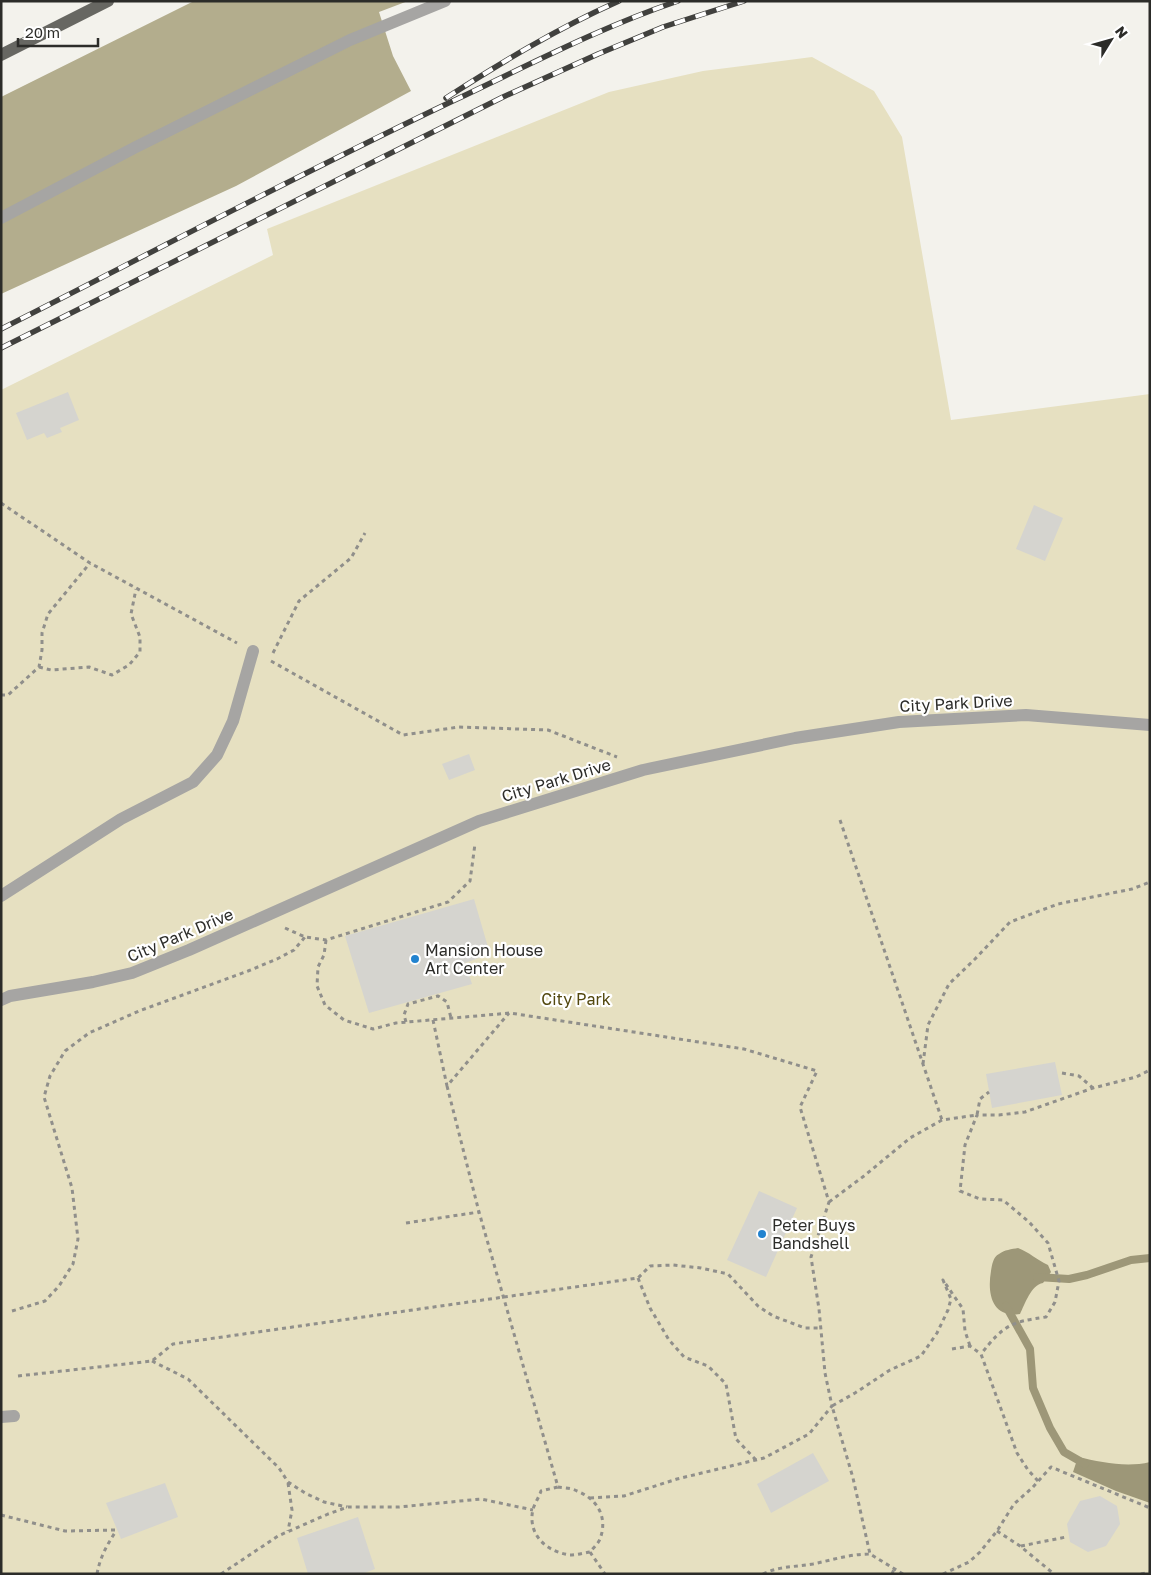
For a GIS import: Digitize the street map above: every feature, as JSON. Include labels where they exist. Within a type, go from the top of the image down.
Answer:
[{"type":"main road","points":[[1,55],[108,1]]},
{"type":"street","points":[[1,218],[134,148],[350,40],[445,1]]},
{"type":"street","points":[[1,896],[121,819],[193,782],[217,755],[233,721],[253,651]]},
{"type":"street","name":"City Park Drive","points":[[1,1000],[10,996],[93,982],[132,973],[189,950],[479,821],[643,770],[795,738],[899,722],[1026,715],[1150,725]]},
{"type":"path","points":[[1,503],[90,563],[253,651]]},
{"type":"path","points":[[365,533],[351,558],[299,601],[282,638],[269,660],[403,736],[460,727],[548,730],[617,757],[626,755]]},
{"type":"path","points":[[1,695],[8,695],[39,667],[42,633],[48,614],[90,563]]},
{"type":"path","points":[[39,667],[52,670],[89,668],[112,675],[129,665],[140,652],[140,637],[131,614],[136,589]]},
{"type":"path","points":[[262,918],[305,937],[326,940],[448,902],[470,881],[475,840],[492,817]]},
{"type":"path","points":[[840,820],[942,1120]]},
{"type":"path","points":[[923,1064],[928,1025],[949,984],[1010,922],[1058,904],[1132,889],[1150,882]]},
{"type":"path","points":[[12,1311],[46,1301],[59,1286],[73,1264],[78,1239],[72,1188],[44,1097],[50,1076],[65,1051],[89,1032],[277,959],[294,950],[305,937]]},
{"type":"path","points":[[326,940],[324,955],[318,968],[317,986],[325,1005],[344,1020],[373,1029],[406,1022],[510,1013],[744,1049],[818,1071],[800,1107],[829,1202],[811,1257],[825,1373],[832,1406],[853,1478],[870,1554]]},
{"type":"path","points":[[406,1022],[404,1014],[408,1004],[438,996],[447,1002],[451,1018]]},
{"type":"path","points":[[447,1086],[510,1013]]},
{"type":"path","points":[[433,1020],[447,1086],[479,1212],[558,1487]]},
{"type":"path","points":[[829,1202],[910,1138],[942,1120],[1025,1112],[1093,1088],[1136,1077],[1150,1070]]},
{"type":"path","points":[[1062,1073],[1079,1076],[1093,1088]]},
{"type":"path","points":[[981,1354],[993,1338],[1006,1327],[1020,1321],[1046,1317],[1055,1302],[1059,1281],[1048,1243],[1029,1222],[1003,1200],[980,1199],[960,1192],[965,1144],[977,1116],[980,1099],[989,1092]]},
{"type":"path","points":[[406,1223],[479,1212]]},
{"type":"path","points":[[18,1376],[152,1361],[173,1344],[638,1278],[650,1266],[673,1265],[701,1268],[728,1274],[758,1306],[773,1316],[805,1328],[821,1328]]},
{"type":"path","points":[[638,1278],[650,1308],[669,1340],[684,1357],[708,1366],[726,1384],[736,1438],[756,1460]]},
{"type":"path","points":[[590,1498],[624,1496],[677,1480],[764,1458],[809,1434],[832,1406],[890,1370],[921,1356],[937,1333],[948,1310],[950,1299],[943,1280],[963,1309],[965,1330],[970,1346],[981,1354],[1017,1453],[1038,1481]]},
{"type":"path","points":[[952,1349],[970,1346]]},
{"type":"path","points":[[152,1361],[188,1379],[279,1468],[288,1482],[292,1510],[288,1531]]},
{"type":"path","points":[[943,1574],[969,1562],[980,1552],[997,1531],[1014,1504],[1051,1467],[1150,1508]]},
{"type":"path","points":[[288,1482],[324,1502],[348,1507],[399,1507],[481,1499],[533,1510]]},
{"type":"path","points":[[558,1487],[577,1490],[590,1498],[596,1504],[603,1518],[599,1541],[590,1552],[572,1555],[556,1552],[540,1541],[533,1528],[533,1510],[541,1491],[558,1487]]},
{"type":"path","points":[[221,1574],[278,1536],[348,1507]]},
{"type":"path","points":[[1,1515],[65,1531],[116,1530],[106,1546],[97,1574]]},
{"type":"path","points":[[997,1531],[1020,1546],[1054,1574]]},
{"type":"path","points":[[1020,1546],[1066,1537]]},
{"type":"path","points":[[590,1552],[605,1574]]},
{"type":"path","points":[[763,1574],[774,1568],[812,1564],[855,1554],[870,1554],[902,1574]]},
{"type":"path","points":[[892,1574],[894,1569]]},
{"type":"path","points":[[1142,1574],[1150,1572]]},
{"type":"green space","name":"City Park","points":[[812,57],[874,91],[902,137],[951,420],[1150,394],[1150,1574],[1,1574],[1,390],[273,255],[267,229],[609,92],[703,71]]},
{"type":"shaded area","points":[[194,1],[408,1],[379,12],[393,56],[411,91],[236,186],[1,294],[1,97]]},
{"type":"shaded area","points":[[1018,1248],[1048,1265],[1051,1272],[1043,1283],[1039,1284],[1032,1291],[1020,1314],[1011,1314],[997,1308],[991,1296],[990,1280],[995,1257],[1008,1250]]},
{"type":"shaded area","points":[[1078,1457],[1123,1464],[1150,1462],[1150,1503],[1116,1491],[1073,1472]]},
{"type":"building","points":[[68,392],[79,420],[60,428],[62,432],[47,438],[44,433],[27,440],[16,413]]},
{"type":"building","points":[[1034,505],[1063,518],[1045,561],[1016,549]]},
{"type":"building","points":[[469,754],[475,770],[449,780],[442,764]]},
{"type":"building","name":"Mansion House Art Center","points":[[474,899],[490,954],[465,963],[472,984],[369,1013],[345,936]]},
{"type":"building","points":[[1055,1062],[1062,1095],[992,1108],[986,1074]]},
{"type":"building","name":"Peter Buys Bandshell","points":[[759,1191],[797,1208],[766,1277],[727,1260]]},
{"type":"building","points":[[813,1453],[829,1481],[771,1513],[757,1484]]},
{"type":"building","points":[[165,1483],[178,1517],[121,1539],[106,1503]]},
{"type":"building","points":[[1100,1496],[1117,1506],[1120,1524],[1106,1546],[1088,1552],[1070,1542],[1067,1524],[1080,1501]]},
{"type":"building","points":[[358,1517],[375,1569],[362,1574],[308,1574],[297,1538]]},
{"type":"waterway","points":[[1037,1277],[1069,1279],[1131,1260],[1150,1258]]},
{"type":"waterway","points":[[1006,1306],[1030,1349],[1033,1388],[1050,1428],[1064,1452],[1085,1464]]},
{"type":"railway","points":[[446,98],[531,46],[574,22],[619,1]]},
{"type":"railway","points":[[1,329],[399,127],[593,34],[678,1]]},
{"type":"railway","points":[[1,348],[503,97],[663,27],[744,1]]},
{"type":"place","name":"Mansion House Art Center","points":[[415,959]]},
{"type":"place","name":"Peter Buys Bandshell","points":[[762,1234]]}]
